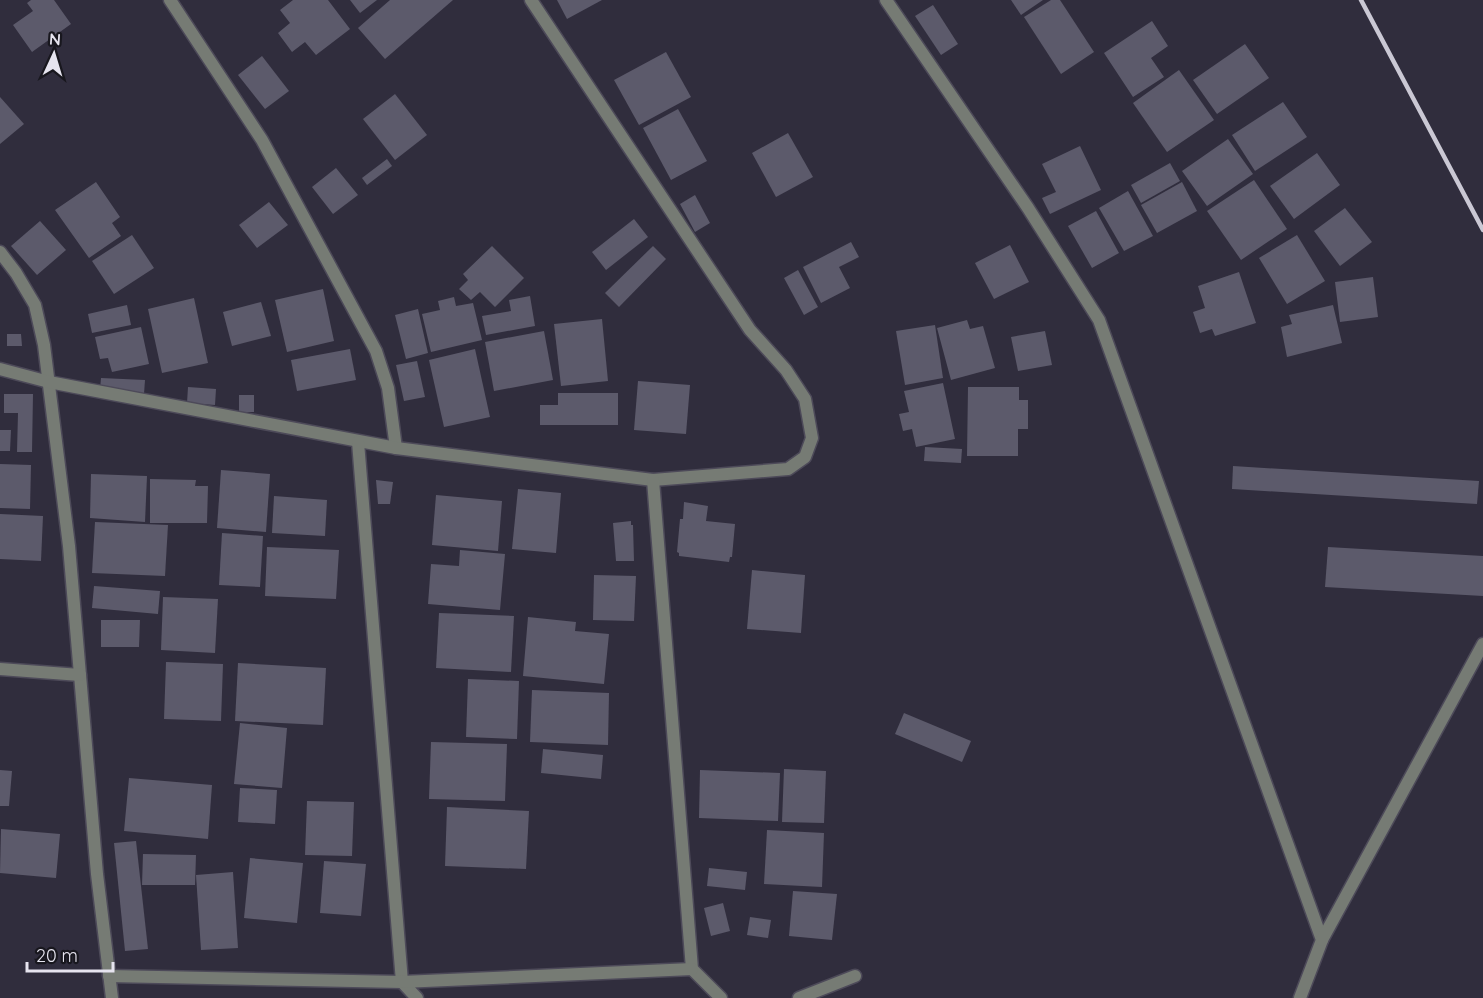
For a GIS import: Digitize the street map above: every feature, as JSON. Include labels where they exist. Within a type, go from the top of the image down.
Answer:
[{"type":"street","points":[[170,0],[262,140],[376,351],[388,388],[396,448]]},
{"type":"street","points":[[0,369],[49,382],[396,448],[653,480],[788,469],[805,457],[812,438],[805,399],[786,370],[750,330],[531,0]]},
{"type":"street","points":[[886,0],[1028,208],[1099,320],[1322,940]]},
{"type":"street","points":[[0,252],[35,305],[44,345],[69,546],[97,874],[112,998]]},
{"type":"street","points":[[358,442],[402,982],[417,998]]},
{"type":"street","points":[[653,480],[692,969],[721,998]]},
{"type":"street","points":[[1300,998],[1322,940],[1483,644]]},
{"type":"street","points":[[0,669],[80,675]]},
{"type":"street","points":[[110,976],[402,982],[692,969]]},
{"type":"street","points":[[799,998],[855,976]]},
{"type":"building","points":[[31,0],[54,0],[71,24],[32,52],[13,25],[33,11],[27,3]]},
{"type":"building","points":[[293,0],[328,0],[350,29],[316,55],[305,42],[292,52],[278,33],[290,23],[280,10]]},
{"type":"building","points":[[350,0],[377,0],[360,13]]},
{"type":"building","points":[[390,0],[453,0],[385,59],[358,28]]},
{"type":"building","points":[[557,0],[602,0],[567,19]]},
{"type":"building","points":[[1011,0],[1043,0],[1021,15]]},
{"type":"building","points":[[1051,0],[1060,0],[1094,52],[1061,74],[1024,17]]},
{"type":"building","points":[[933,5],[958,44],[941,55],[915,16]]},
{"type":"building","points":[[1152,21],[1168,46],[1151,58],[1164,77],[1133,97],[1104,53]]},
{"type":"building","points":[[1245,44],[1269,78],[1217,114],[1193,80]]},
{"type":"building","points":[[666,52],[691,97],[639,125],[614,80]]},
{"type":"building","points":[[262,56],[289,91],[265,109],[238,75]]},
{"type":"building","points":[[1179,70],[1214,120],[1167,152],[1133,103]]},
{"type":"building","points":[[395,94],[427,135],[395,160],[363,119]]},
{"type":"building","points":[[0,97],[24,124],[0,144]]},
{"type":"building","points":[[1283,102],[1307,137],[1255,171],[1232,135]]},
{"type":"building","points":[[678,109],[707,161],[671,180],[643,128]]},
{"type":"building","points":[[788,133],[813,177],[776,197],[752,153]]},
{"type":"building","points":[[1228,139],[1253,174],[1207,206],[1182,171]]},
{"type":"building","points":[[1080,146],[1101,190],[1050,214],[1042,198],[1056,192],[1042,164]]},
{"type":"building","points":[[1317,153],[1340,185],[1294,219],[1270,186]]},
{"type":"building","points":[[387,159],[392,166],[367,185],[362,178]]},
{"type":"building","points":[[1170,163],[1180,181],[1141,203],[1131,185]]},
{"type":"building","points":[[336,168],[358,195],[333,214],[312,187]]},
{"type":"building","points":[[1254,180],[1287,229],[1241,260],[1207,211]]},
{"type":"building","points":[[96,182],[120,217],[112,223],[121,236],[89,258],[55,210]]},
{"type":"building","points":[[1182,182],[1197,211],[1157,233],[1141,205]]},
{"type":"building","points":[[1128,191],[1153,236],[1124,251],[1099,208]]},
{"type":"building","points":[[695,195],[710,223],[695,232],[680,204]]},
{"type":"building","points":[[269,202],[288,225],[257,248],[239,225]]},
{"type":"building","points":[[1345,208],[1372,242],[1340,266],[1314,231]]},
{"type":"building","points":[[1096,211],[1119,253],[1092,268],[1068,226]]},
{"type":"building","points":[[634,219],[648,237],[606,270],[592,252]]},
{"type":"building","points":[[40,221],[66,250],[37,275],[11,246]]},
{"type":"building","points":[[132,235],[154,268],[114,294],[92,261]]},
{"type":"building","points":[[1297,235],[1325,281],[1287,304],[1259,258]]},
{"type":"building","points":[[851,242],[859,257],[839,267],[850,288],[821,303],[803,267]]},
{"type":"building","points":[[1010,245],[1029,282],[994,299],[975,263]]},
{"type":"building","points":[[492,246],[524,278],[495,307],[480,292],[471,300],[459,289],[468,280],[463,274]]},
{"type":"building","points":[[653,246],[666,259],[619,307],[605,293]]},
{"type":"building","points":[[798,270],[818,307],[804,315],[784,278]]},
{"type":"building","points":[[1239,272],[1256,323],[1215,336],[1212,329],[1200,333],[1193,312],[1205,308],[1198,286]]},
{"type":"building","points":[[1373,277],[1378,317],[1340,322],[1335,282]]},
{"type":"building","points":[[323,289],[334,341],[287,352],[275,300]]},
{"type":"building","points":[[530,296],[535,326],[486,335],[482,316],[511,311],[509,300]]},
{"type":"building","points":[[454,297],[456,306],[473,303],[482,340],[431,352],[422,314],[440,310],[438,301]]},
{"type":"building","points":[[194,298],[208,363],[162,373],[148,309]]},
{"type":"building","points":[[261,302],[271,336],[232,346],[223,312]]},
{"type":"building","points":[[127,305],[131,325],[92,333],[88,314]]},
{"type":"building","points":[[1333,305],[1342,343],[1287,357],[1281,327],[1292,324],[1289,315]]},
{"type":"building","points":[[418,309],[428,353],[406,359],[395,315]]},
{"type":"building","points":[[602,319],[608,381],[561,386],[554,324]]},
{"type":"building","points":[[967,320],[970,329],[983,326],[995,368],[951,380],[937,328]]},
{"type":"building","points":[[935,325],[943,378],[905,385],[896,331]]},
{"type":"building","points":[[141,327],[149,364],[112,372],[108,358],[100,359],[95,337]]},
{"type":"building","points":[[544,331],[553,380],[494,391],[485,342]]},
{"type":"building","points":[[1045,331],[1052,365],[1018,371],[1011,337]]},
{"type":"building","points":[[7,334],[21,334],[22,346],[7,346]]},
{"type":"building","points":[[350,349],[356,380],[297,391],[291,360]]},
{"type":"building","points":[[475,349],[490,417],[444,427],[429,360]]},
{"type":"building","points":[[417,361],[425,397],[404,401],[396,365]]},
{"type":"building","points":[[101,378],[145,380],[144,394],[100,390]]},
{"type":"building","points":[[638,381],[690,385],[686,434],[634,430]]},
{"type":"building","points":[[943,383],[955,439],[916,447],[912,429],[903,431],[899,414],[909,412],[904,391]]},
{"type":"building","points":[[188,387],[216,389],[215,405],[187,403]]},
{"type":"building","points":[[968,387],[1019,387],[1019,400],[1028,400],[1028,429],[1018,429],[1018,456],[967,456]]},
{"type":"building","points":[[558,393],[618,393],[618,425],[540,425],[540,405],[558,405]]},
{"type":"building","points":[[4,394],[33,394],[32,452],[17,452],[18,413],[4,413]]},
{"type":"building","points":[[239,395],[254,395],[254,412],[239,412]]},
{"type":"building","points":[[0,430],[11,430],[10,451],[0,451]]},
{"type":"building","points":[[925,447],[962,449],[961,463],[924,461]]},
{"type":"building","points":[[0,464],[31,465],[30,509],[0,508]]},
{"type":"building","points":[[1233,466],[1479,481],[1477,504],[1232,489]]},
{"type":"building","points":[[221,470],[270,474],[266,532],[217,528]]},
{"type":"building","points":[[91,474],[147,476],[145,522],[90,518]]},
{"type":"building","points":[[150,479],[196,480],[195,486],[208,486],[207,523],[150,523]]},
{"type":"building","points":[[376,480],[393,482],[390,504],[378,504]]},
{"type":"building","points":[[518,489],[561,493],[556,553],[512,549]]},
{"type":"building","points":[[436,495],[502,501],[498,551],[432,545]]},
{"type":"building","points":[[274,496],[327,500],[325,536],[272,533]]},
{"type":"building","points":[[684,502],[708,506],[706,521],[735,524],[732,557],[729,562],[679,556],[677,552],[680,519],[683,519]]},
{"type":"building","points":[[0,514],[43,516],[41,561],[0,559]]},
{"type":"building","points":[[631,521],[634,561],[616,561],[613,523]]},
{"type":"building","points":[[95,522],[168,525],[165,576],[92,573]]},
{"type":"building","points":[[222,533],[263,536],[260,587],[219,585]]},
{"type":"building","points":[[267,547],[339,550],[336,599],[265,596]]},
{"type":"building","points":[[1328,547],[1483,556],[1483,596],[1325,587]]},
{"type":"building","points":[[460,550],[505,554],[500,610],[428,604],[431,564],[459,566]]},
{"type":"building","points":[[752,570],[805,575],[801,633],[747,629]]},
{"type":"building","points":[[594,575],[636,576],[634,621],[593,620]]},
{"type":"building","points":[[94,586],[160,591],[158,614],[92,608]]},
{"type":"building","points":[[163,597],[218,599],[215,653],[161,650]]},
{"type":"building","points":[[439,613],[514,616],[511,672],[436,668]]},
{"type":"building","points":[[528,617],[576,622],[575,631],[609,634],[604,684],[523,676]]},
{"type":"building","points":[[101,620],[140,620],[139,647],[101,647]]},
{"type":"building","points":[[166,662],[223,664],[221,721],[164,719]]},
{"type":"building","points":[[238,663],[326,668],[323,725],[235,721]]},
{"type":"building","points":[[468,679],[519,681],[517,739],[466,737]]},
{"type":"building","points":[[532,690],[609,693],[608,745],[530,742]]},
{"type":"building","points":[[904,713],[971,741],[962,762],[895,734]]},
{"type":"building","points":[[240,723],[287,728],[282,788],[234,784]]},
{"type":"building","points":[[431,742],[507,744],[505,801],[429,799]]},
{"type":"building","points":[[543,749],[603,755],[601,779],[541,773]]},
{"type":"building","points":[[784,769],[826,771],[824,823],[782,822]]},
{"type":"building","points":[[0,770],[12,771],[9,806],[0,806]]},
{"type":"building","points":[[700,770],[780,773],[778,821],[699,818]]},
{"type":"building","points":[[129,778],[212,785],[208,839],[124,831]]},
{"type":"building","points":[[240,788],[277,790],[275,824],[238,822]]},
{"type":"building","points":[[307,801],[354,802],[352,856],[305,855]]},
{"type":"building","points":[[447,807],[529,811],[526,869],[445,866]]},
{"type":"building","points":[[1,829],[60,834],[56,878],[0,873]]},
{"type":"building","points":[[767,830],[824,833],[822,887],[764,884]]},
{"type":"building","points":[[136,841],[148,949],[125,951],[114,843]]},
{"type":"building","points":[[143,854],[196,855],[195,885],[142,885]]},
{"type":"building","points":[[250,858],[303,863],[297,923],[244,918]]},
{"type":"building","points":[[324,861],[366,864],[361,916],[320,913]]},
{"type":"building","points":[[709,868],[747,872],[745,890],[707,886]]},
{"type":"building","points":[[233,872],[238,948],[201,950],[196,875]]},
{"type":"building","points":[[793,891],[837,894],[832,940],[789,936]]},
{"type":"building","points":[[723,903],[730,931],[711,936],[704,908]]},
{"type":"building","points":[[750,917],[771,920],[768,938],[747,935]]},
{"type":"railway","points":[[1361,0],[1483,230]]}]
